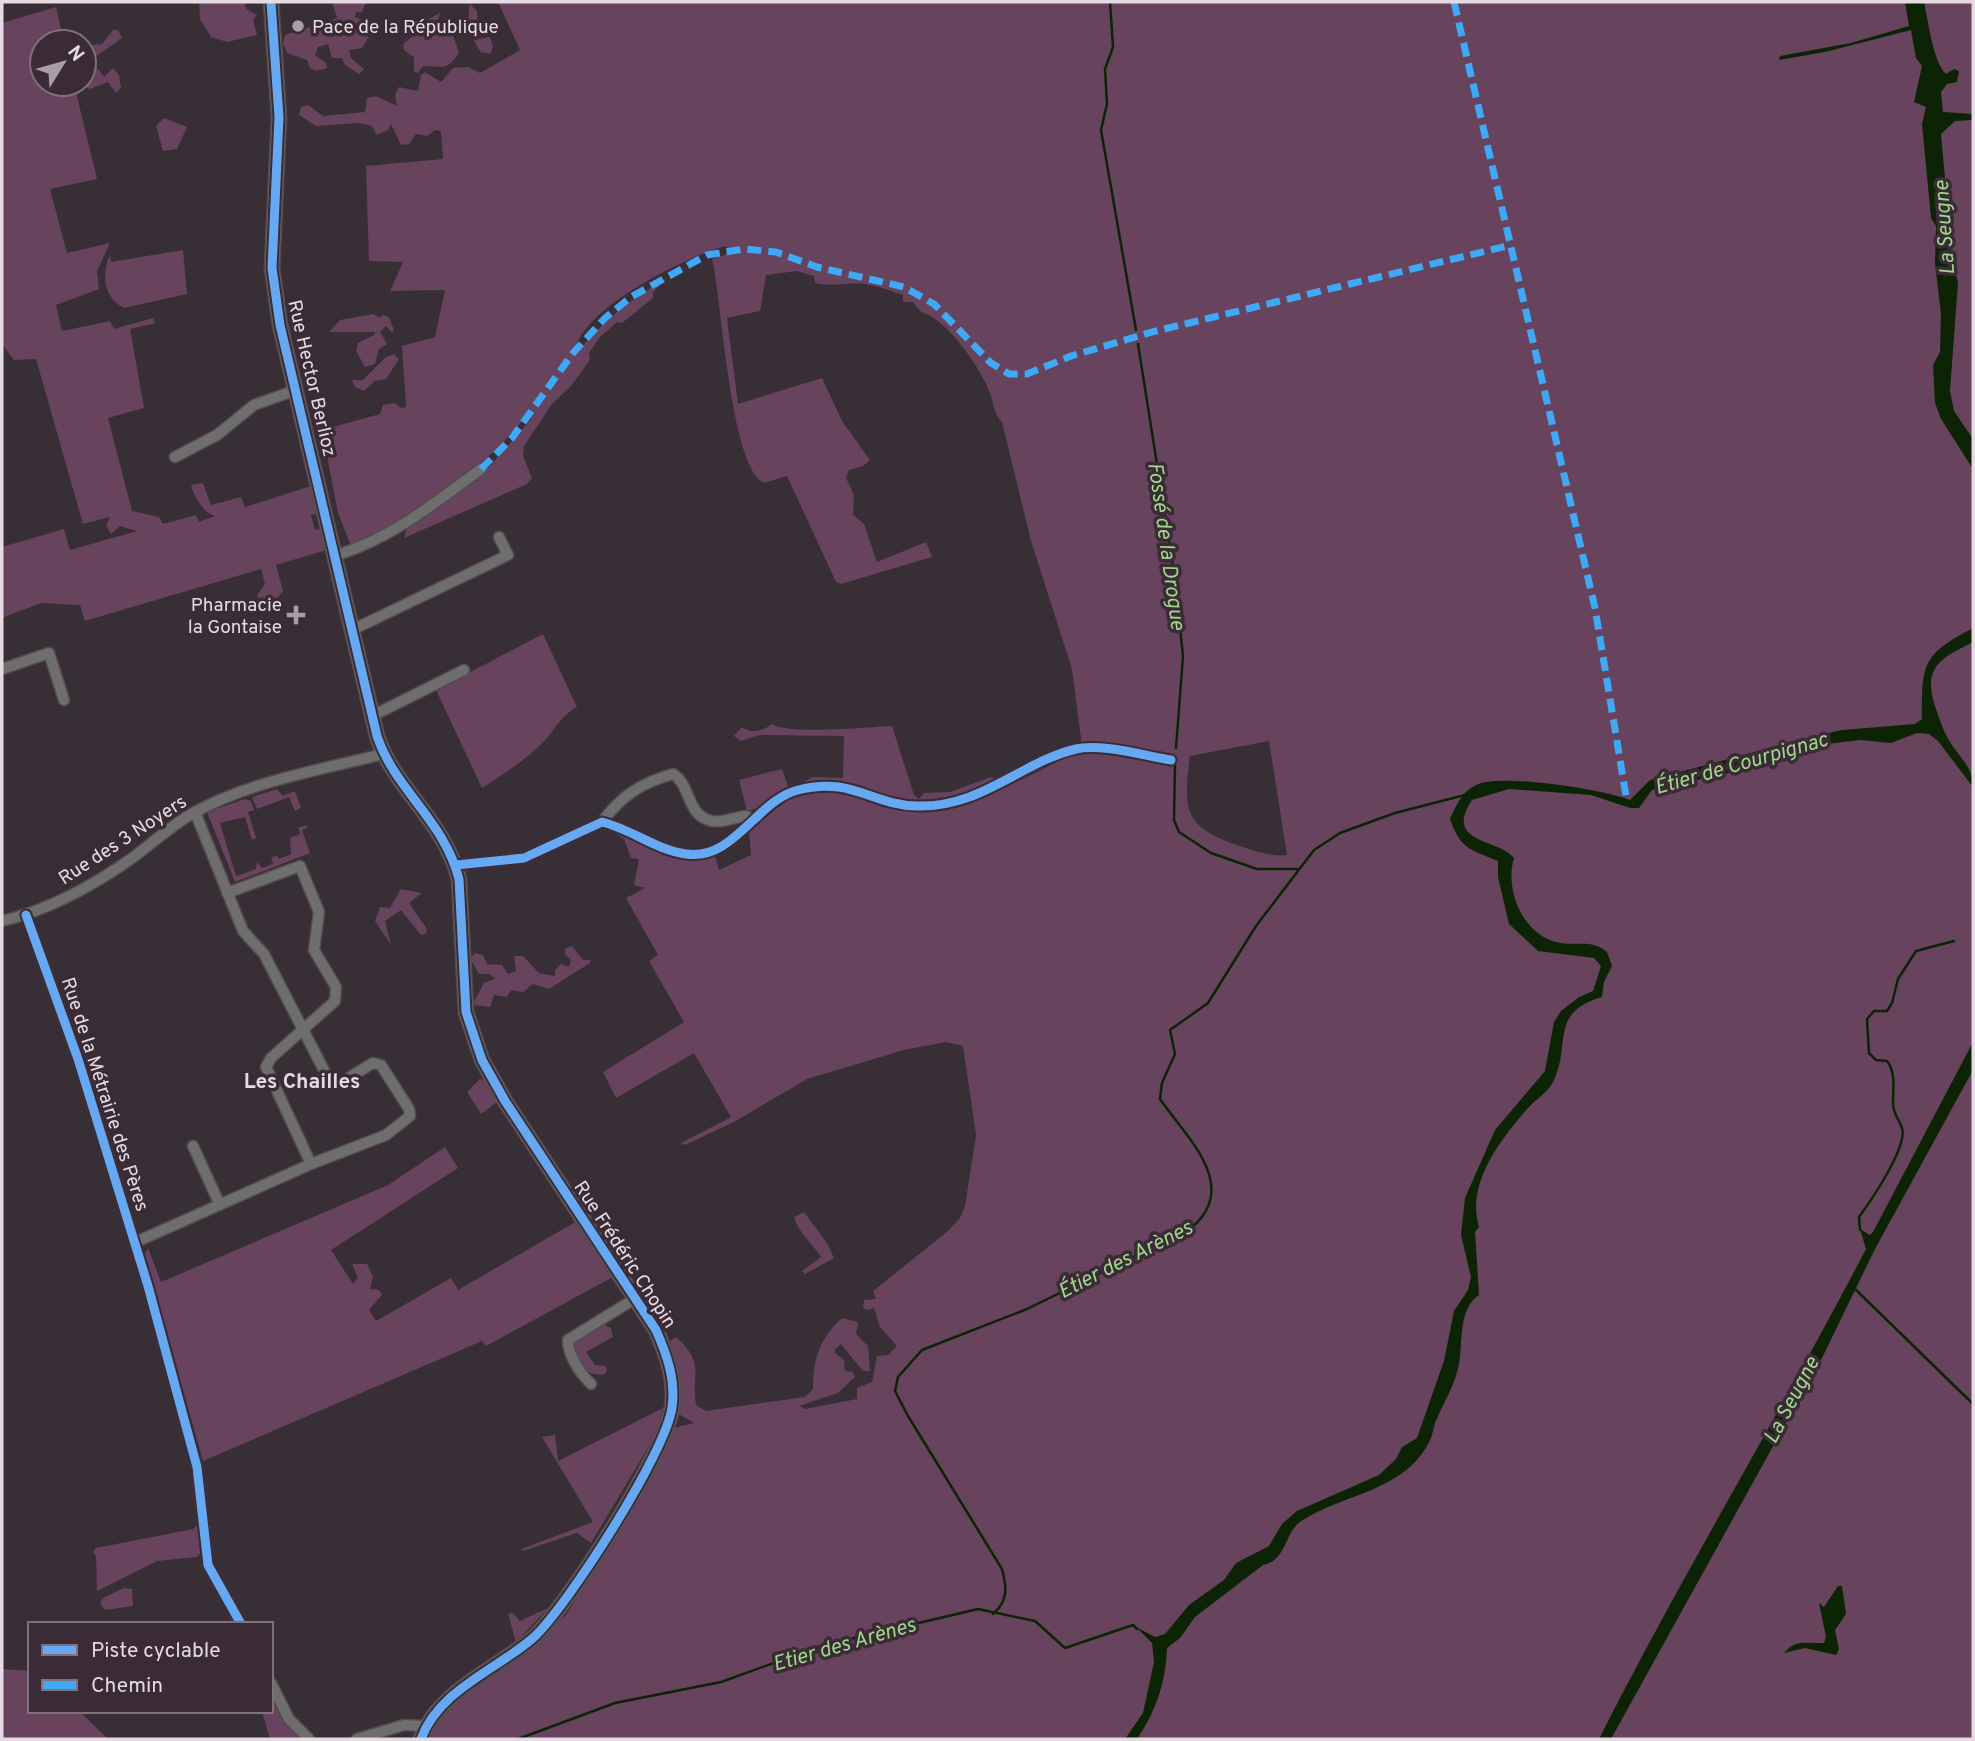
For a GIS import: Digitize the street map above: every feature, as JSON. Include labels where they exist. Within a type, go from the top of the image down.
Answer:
[{"type":"street","name":"Rue Hector Berlioz","points":[[271,2],[279,117],[272,268],[280,326],[383,754]]},
{"type":"street","points":[[175,457],[217,435],[254,405],[296,390]]},
{"type":"street","points":[[337,555],[362,548],[395,529],[481,470]]},
{"type":"street","points":[[354,629],[509,555],[499,537]]},
{"type":"street","points":[[2,669],[49,653],[64,700]]},
{"type":"street","points":[[372,716],[464,670]]},
{"type":"street","points":[[602,822],[688,855],[698,854],[726,842],[779,797],[817,786],[855,788],[890,801],[926,805],[977,794],[1078,748],[1171,760]]},
{"type":"street","name":"Rue des 3 Noyers","points":[[2,921],[26,915],[75,892],[132,858],[195,812],[264,785],[383,754]]},
{"type":"street","name":"Rue Frédéric Chopin","points":[[383,754],[443,836],[456,864],[466,1012],[482,1060],[505,1101],[656,1330],[667,1356],[672,1381],[672,1407],[657,1452],[549,1622],[519,1649],[447,1699],[423,1733]]},
{"type":"street","points":[[456,864],[524,858],[602,822],[617,802],[632,790],[673,774],[679,779],[695,810],[705,819],[720,821],[746,816],[753,821]]},
{"type":"street","points":[[136,1242],[311,1164],[386,1135],[410,1116],[381,1065],[373,1063],[342,1082],[334,1083],[302,1031],[264,954],[243,931],[195,812]]},
{"type":"street","points":[[227,893],[300,866],[319,912],[314,950],[336,994],[330,1007],[271,1058],[266,1067],[311,1164]]},
{"type":"street","name":"Rue de la Métrairie des Pères","points":[[26,915],[78,1059],[136,1242],[197,1467],[208,1565],[240,1622]]},
{"type":"street","points":[[193,1146],[220,1205]]},
{"type":"street","points":[[591,1384],[583,1376],[568,1349],[568,1340],[636,1298]]},
{"type":"street","points":[[273,1687],[289,1719],[309,1739]]},
{"type":"street","points":[[357,1739],[404,1725],[423,1733]]},
{"type":"shaded area","points":[[199,2],[245,2],[246,9],[257,15],[253,20],[257,35],[227,42],[211,37],[200,19]]},
{"type":"shaded area","points":[[332,2],[366,2],[362,12],[356,12],[355,17],[371,24],[371,33],[362,48],[349,50],[351,58],[364,69],[359,74],[345,65],[342,58],[332,58],[328,44],[318,47],[315,55],[326,63],[327,68],[316,71],[310,68],[307,60],[287,53],[283,44],[285,35],[337,18]]},
{"type":"shaded area","points":[[498,2],[1973,2],[1973,1739],[427,1739],[448,1705],[566,1615],[614,1537],[674,1428],[694,1423],[677,1413],[677,1370],[670,1341],[676,1337],[691,1355],[695,1369],[696,1405],[706,1411],[805,1397],[813,1389],[816,1359],[828,1334],[842,1318],[858,1322],[856,1334],[868,1346],[870,1371],[863,1371],[841,1344],[835,1349],[835,1353],[844,1360],[845,1371],[853,1372],[855,1377],[838,1393],[799,1406],[805,1409],[857,1399],[857,1388],[872,1382],[877,1356],[888,1355],[897,1346],[880,1327],[874,1308],[863,1308],[864,1300],[876,1299],[873,1291],[948,1231],[960,1218],[965,1206],[976,1135],[963,1046],[946,1042],[904,1050],[807,1079],[734,1122],[685,1145],[681,1143],[731,1117],[694,1053],[616,1098],[603,1072],[684,1022],[649,961],[658,955],[626,898],[645,888],[634,885],[639,859],[631,858],[624,839],[613,832],[616,830],[658,849],[663,856],[668,853],[679,858],[714,852],[719,870],[751,855],[749,830],[765,814],[794,796],[807,792],[838,792],[905,809],[936,806],[1002,788],[1044,769],[1082,746],[1072,669],[1031,541],[1002,422],[995,412],[990,393],[979,370],[952,334],[931,316],[921,312],[913,302],[903,302],[903,295],[880,287],[815,283],[814,276],[797,271],[766,275],[760,311],[727,318],[738,404],[822,378],[842,421],[870,460],[863,466],[849,470],[846,478],[854,495],[853,515],[864,524],[877,562],[926,542],[932,557],[841,584],[836,582],[787,476],[764,483],[752,471],[735,416],[712,259],[725,255],[730,249],[724,246],[686,261],[639,286],[598,316],[583,332],[575,349],[579,350],[620,310],[667,278],[653,292],[653,298],[600,337],[589,353],[590,360],[571,386],[552,404],[524,446],[523,456],[532,478],[527,484],[404,538],[407,528],[490,466],[532,418],[528,414],[490,455],[447,490],[376,534],[351,546],[338,513],[322,430],[380,414],[383,405],[395,403],[401,408],[406,407],[402,346],[435,337],[445,290],[390,291],[403,262],[369,261],[366,166],[443,159],[441,131],[435,130],[427,136],[416,134],[409,144],[401,145],[391,124],[388,130],[377,135],[372,126],[359,123],[316,126],[299,115],[301,107],[308,105],[323,116],[365,112],[367,98],[376,96],[397,106],[395,94],[399,87],[418,91],[421,75],[425,72],[441,82],[453,68],[468,67],[480,73],[520,50]],"holes":[[[1269,741],[1287,855],[1269,854],[1240,846],[1207,832],[1197,823],[1188,803],[1190,756]]]},
{"type":"shaded area","points":[[470,4],[477,11],[479,39],[490,37],[493,47],[490,54],[481,52],[472,35],[469,23]]},
{"type":"shaded area","points":[[56,7],[61,28],[28,28],[28,98],[77,98],[97,179],[50,189],[67,253],[110,243],[97,271],[99,289],[56,305],[62,331],[110,321],[114,329],[153,318],[155,323],[130,329],[144,408],[108,418],[132,511],[159,517],[163,524],[196,515],[199,522],[215,516],[203,508],[191,485],[203,483],[211,505],[241,497],[245,507],[311,486],[317,514],[311,515],[315,530],[322,528],[326,550],[276,565],[283,591],[275,601],[261,603],[257,595],[265,584],[261,569],[85,621],[80,605],[41,603],[2,618],[2,547],[64,529],[70,550],[137,531],[120,526],[111,534],[106,526],[110,517],[83,524],[36,359],[14,360],[2,344],[2,23]]},
{"type":"shaded area","points":[[440,13],[437,22],[453,35],[459,53],[447,66],[423,66],[418,73],[414,71],[414,57],[404,50],[403,44],[412,37],[407,30]]},
{"type":"shaded area","points":[[113,30],[118,30],[122,38],[98,55],[98,44],[102,44]]},
{"type":"shaded area","points":[[113,68],[119,75],[121,88],[116,93],[108,82],[98,86],[98,70],[104,77]]},
{"type":"shaded area","points":[[164,118],[187,127],[177,149],[163,151],[156,126]]},
{"type":"shaded area","points":[[183,250],[187,294],[124,308],[112,298],[105,277],[110,255],[111,262]]},
{"type":"shaded area","points":[[373,314],[379,318],[383,315],[389,317],[394,330],[392,333],[386,326],[380,332],[387,344],[379,349],[375,364],[365,367],[356,351],[358,343],[375,332],[329,332],[340,320]]},
{"type":"shaded area","points":[[394,354],[399,359],[386,379],[375,381],[364,391],[355,387],[352,380],[363,380],[386,357]]},
{"type":"shaded area","points":[[543,634],[577,707],[564,717],[532,752],[482,788],[436,690]]},
{"type":"shaded area","points":[[772,724],[811,730],[892,726],[914,795],[919,799],[924,793],[950,792],[991,777],[997,780],[948,799],[922,802],[897,800],[845,783],[801,784],[812,777],[843,778],[844,736],[759,735],[741,741],[734,736],[742,727],[757,731]]},
{"type":"shaded area","points":[[782,769],[789,789],[762,807],[747,811],[739,780]]},
{"type":"shaded area","points":[[277,789],[283,796],[295,791],[301,808],[295,811],[289,797],[257,809],[252,797]]},
{"type":"shaded area","points":[[245,799],[251,801],[254,810],[248,812],[256,838],[252,840],[245,817],[220,823],[236,876],[256,869],[257,862],[262,868],[273,864],[271,858],[277,855],[279,859],[291,854],[290,838],[300,834],[298,828],[306,825],[308,828],[302,830],[310,853],[235,882],[207,812]]},
{"type":"shaded area","points":[[401,889],[422,893],[409,903],[427,929],[426,934],[421,935],[401,910],[385,921],[391,945],[375,921],[380,907],[390,908]]},
{"type":"shaded area","points":[[572,946],[583,960],[591,960],[590,963],[549,989],[533,984],[523,992],[511,990],[507,997],[494,995],[490,1007],[472,1005],[484,983],[495,979],[490,974],[479,974],[470,958],[475,953],[483,955],[487,964],[502,965],[508,974],[516,971],[514,956],[523,956],[539,973],[555,976],[555,970],[561,964],[569,967],[571,960],[565,954],[565,949]]},
{"type":"shaded area","points":[[480,1079],[485,1080],[498,1101],[481,1114],[467,1092]]},
{"type":"shaded area","points":[[445,1147],[458,1168],[331,1250],[353,1284],[358,1278],[352,1264],[367,1264],[373,1277],[370,1289],[379,1290],[382,1295],[369,1310],[376,1321],[451,1278],[458,1290],[577,1221],[613,1277],[486,1346],[482,1341],[203,1461],[145,1254],[148,1248],[161,1282],[388,1185]]},
{"type":"shaded area","points":[[804,1212],[827,1243],[834,1258],[805,1274],[802,1271],[821,1257],[794,1217]]},
{"type":"shaded area","points":[[601,1323],[611,1328],[613,1337],[586,1352],[595,1365],[606,1366],[607,1371],[603,1375],[587,1371],[573,1347],[575,1339]]},
{"type":"shaded area","points":[[663,1408],[657,1433],[591,1543],[577,1533],[523,1551],[521,1549],[593,1522],[542,1437],[555,1435],[558,1461]]},
{"type":"shaded area","points":[[198,1524],[202,1551],[197,1557],[157,1561],[97,1591],[96,1556],[93,1552],[96,1548],[193,1529]]},
{"type":"shaded area","points":[[124,1588],[132,1589],[133,1606],[105,1610],[100,1603],[103,1598]]},
{"type":"shaded area","points":[[548,1608],[516,1642],[508,1614],[513,1613],[520,1621]]},
{"type":"shaded area","points":[[2,1669],[28,1671],[28,1713],[81,1713],[108,1739],[2,1739]]},
{"type":"shaded area","points":[[273,1694],[301,1739],[270,1739],[263,1713],[273,1713]]},
{"type":"water","name":"La Seugne","points":[[1905,2],[1924,2],[1934,51],[1941,68],[1946,74],[1954,69],[1959,71],[1957,82],[1947,84],[1941,92],[1943,112],[1973,114],[1973,120],[1955,121],[1941,134],[1945,178],[1952,212],[1953,239],[1950,255],[1958,282],[1950,391],[1954,411],[1973,439],[1973,469],[1941,419],[1935,403],[1933,365],[1940,352],[1941,314],[1935,263],[1936,226],[1931,218],[1922,124],[1926,107],[1914,102],[1922,66],[1916,58],[1911,30],[1825,52],[1779,60],[1780,56],[1851,43],[1909,26]]},
{"type":"water","name":"Étier de Courpignac","points":[[1973,628],[1973,642],[1944,659],[1933,672],[1931,681],[1942,726],[1969,769],[1973,787],[1938,741],[1929,734],[1917,733],[1891,743],[1860,740],[1827,744],[1733,772],[1652,790],[1639,808],[1630,808],[1591,795],[1509,789],[1472,800],[1465,814],[1464,825],[1476,838],[1514,858],[1512,884],[1520,911],[1527,922],[1548,939],[1561,943],[1591,944],[1607,952],[1612,966],[1604,982],[1602,997],[1585,1004],[1574,1012],[1568,1021],[1553,1082],[1506,1134],[1481,1179],[1476,1211],[1479,1227],[1475,1232],[1479,1295],[1472,1301],[1464,1317],[1457,1372],[1428,1444],[1417,1460],[1388,1482],[1303,1520],[1292,1531],[1277,1558],[1263,1565],[1195,1617],[1180,1638],[1167,1648],[1162,1684],[1155,1707],[1144,1728],[1137,1739],[1125,1739],[1143,1713],[1154,1662],[1152,1643],[1136,1627],[1155,1637],[1165,1634],[1189,1605],[1224,1580],[1236,1563],[1269,1546],[1282,1524],[1297,1511],[1379,1475],[1396,1459],[1402,1447],[1417,1438],[1444,1361],[1454,1311],[1468,1290],[1471,1277],[1461,1235],[1465,1198],[1495,1130],[1545,1071],[1554,1022],[1561,1011],[1579,997],[1593,991],[1601,966],[1594,958],[1538,951],[1509,924],[1498,877],[1498,861],[1463,843],[1450,819],[1461,798],[1481,783],[1512,781],[1577,788],[1630,800],[1650,780],[1807,738],[1842,730],[1915,724],[1922,719],[1923,685],[1928,663],[1944,646]]},
{"type":"water","name":"La Seugne","points":[[1973,1042],[1973,1070],[1875,1249],[1823,1356],[1611,1739],[1599,1739],[1866,1249],[1860,1229],[1870,1235],[1873,1232]]},
{"type":"water","points":[[1838,1586],[1842,1586],[1846,1614],[1835,1630],[1839,1649],[1836,1655],[1805,1648],[1784,1653],[1797,1644],[1824,1643],[1826,1637],[1819,1603],[1824,1607]]},
{"type":"waterway","name":"Fossé de la Drogue","points":[[1110,2],[1113,47],[1105,69],[1107,104],[1101,130],[1136,330]]},
{"type":"waterway","name":"Fossé de la Drogue","points":[[1138,344],[1174,572],[1183,656],[1176,748]]},
{"type":"waterway","name":"Fossé de la Drogue","points":[[1175,765],[1174,820],[1179,832],[1211,853],[1257,869],[1297,869]]},
{"type":"waterway","name":"Étier des Arènes","points":[[993,1614],[1004,1599],[1005,1582],[1002,1569],[908,1416],[895,1391],[898,1377],[922,1350],[1027,1309],[1190,1229],[1205,1213],[1211,1196],[1210,1180],[1205,1163],[1195,1146],[1160,1099],[1162,1083],[1175,1054],[1170,1030],[1208,1003],[1256,926],[1314,850],[1340,833],[1395,813],[1465,795]]},
{"type":"waterway","points":[[1860,1230],[1859,1217],[1894,1161],[1902,1137],[1902,1128],[1893,1107],[1892,1070],[1887,1061],[1876,1060],[1869,1053],[1867,1019],[1874,1011],[1887,1011],[1892,1003],[1898,979],[1916,951],[1954,941]]},
{"type":"waterway","points":[[1853,1287],[1973,1404]]},
{"type":"waterway","name":"Etier des Arènes","points":[[518,1739],[615,1703],[721,1682],[821,1646],[978,1609],[1035,1621],[1065,1648],[1133,1625],[1137,1629]]},
{"type":"marked path","points":[[1454,2],[1595,608],[1626,796]]},
{"type":"marked path","points":[[481,469],[512,438],[573,353],[605,318],[631,297],[707,255],[744,249],[776,252],[817,267],[904,287],[934,304],[991,363],[1009,374],[1027,374],[1071,356],[1152,332],[1511,245]]},
{"type":"cycle path","points":[[271,2],[279,117],[272,268],[280,325],[377,736],[395,773],[442,839],[459,879],[466,1012],[482,1060],[505,1101],[656,1330],[667,1358],[673,1387],[672,1407],[653,1457],[591,1563],[549,1621],[533,1638],[455,1694],[429,1722],[421,1739]]},
{"type":"cycle path","points":[[456,865],[524,858],[602,822],[675,852],[703,854],[732,839],[770,805],[798,790],[833,786],[901,804],[940,805],[981,792],[1056,755],[1076,749],[1110,749],[1171,760]]},
{"type":"cycle path","points":[[26,915],[78,1059],[148,1286],[197,1467],[208,1565],[240,1622]]},
{"type":"place","name":"Pace de la République","points":[[298,26]]},
{"type":"place","name":"Pharmacie la Gontaise","points":[[296,615]]},
{"type":"district","name":"Les Chailles","points":[[302,1081]]}]
